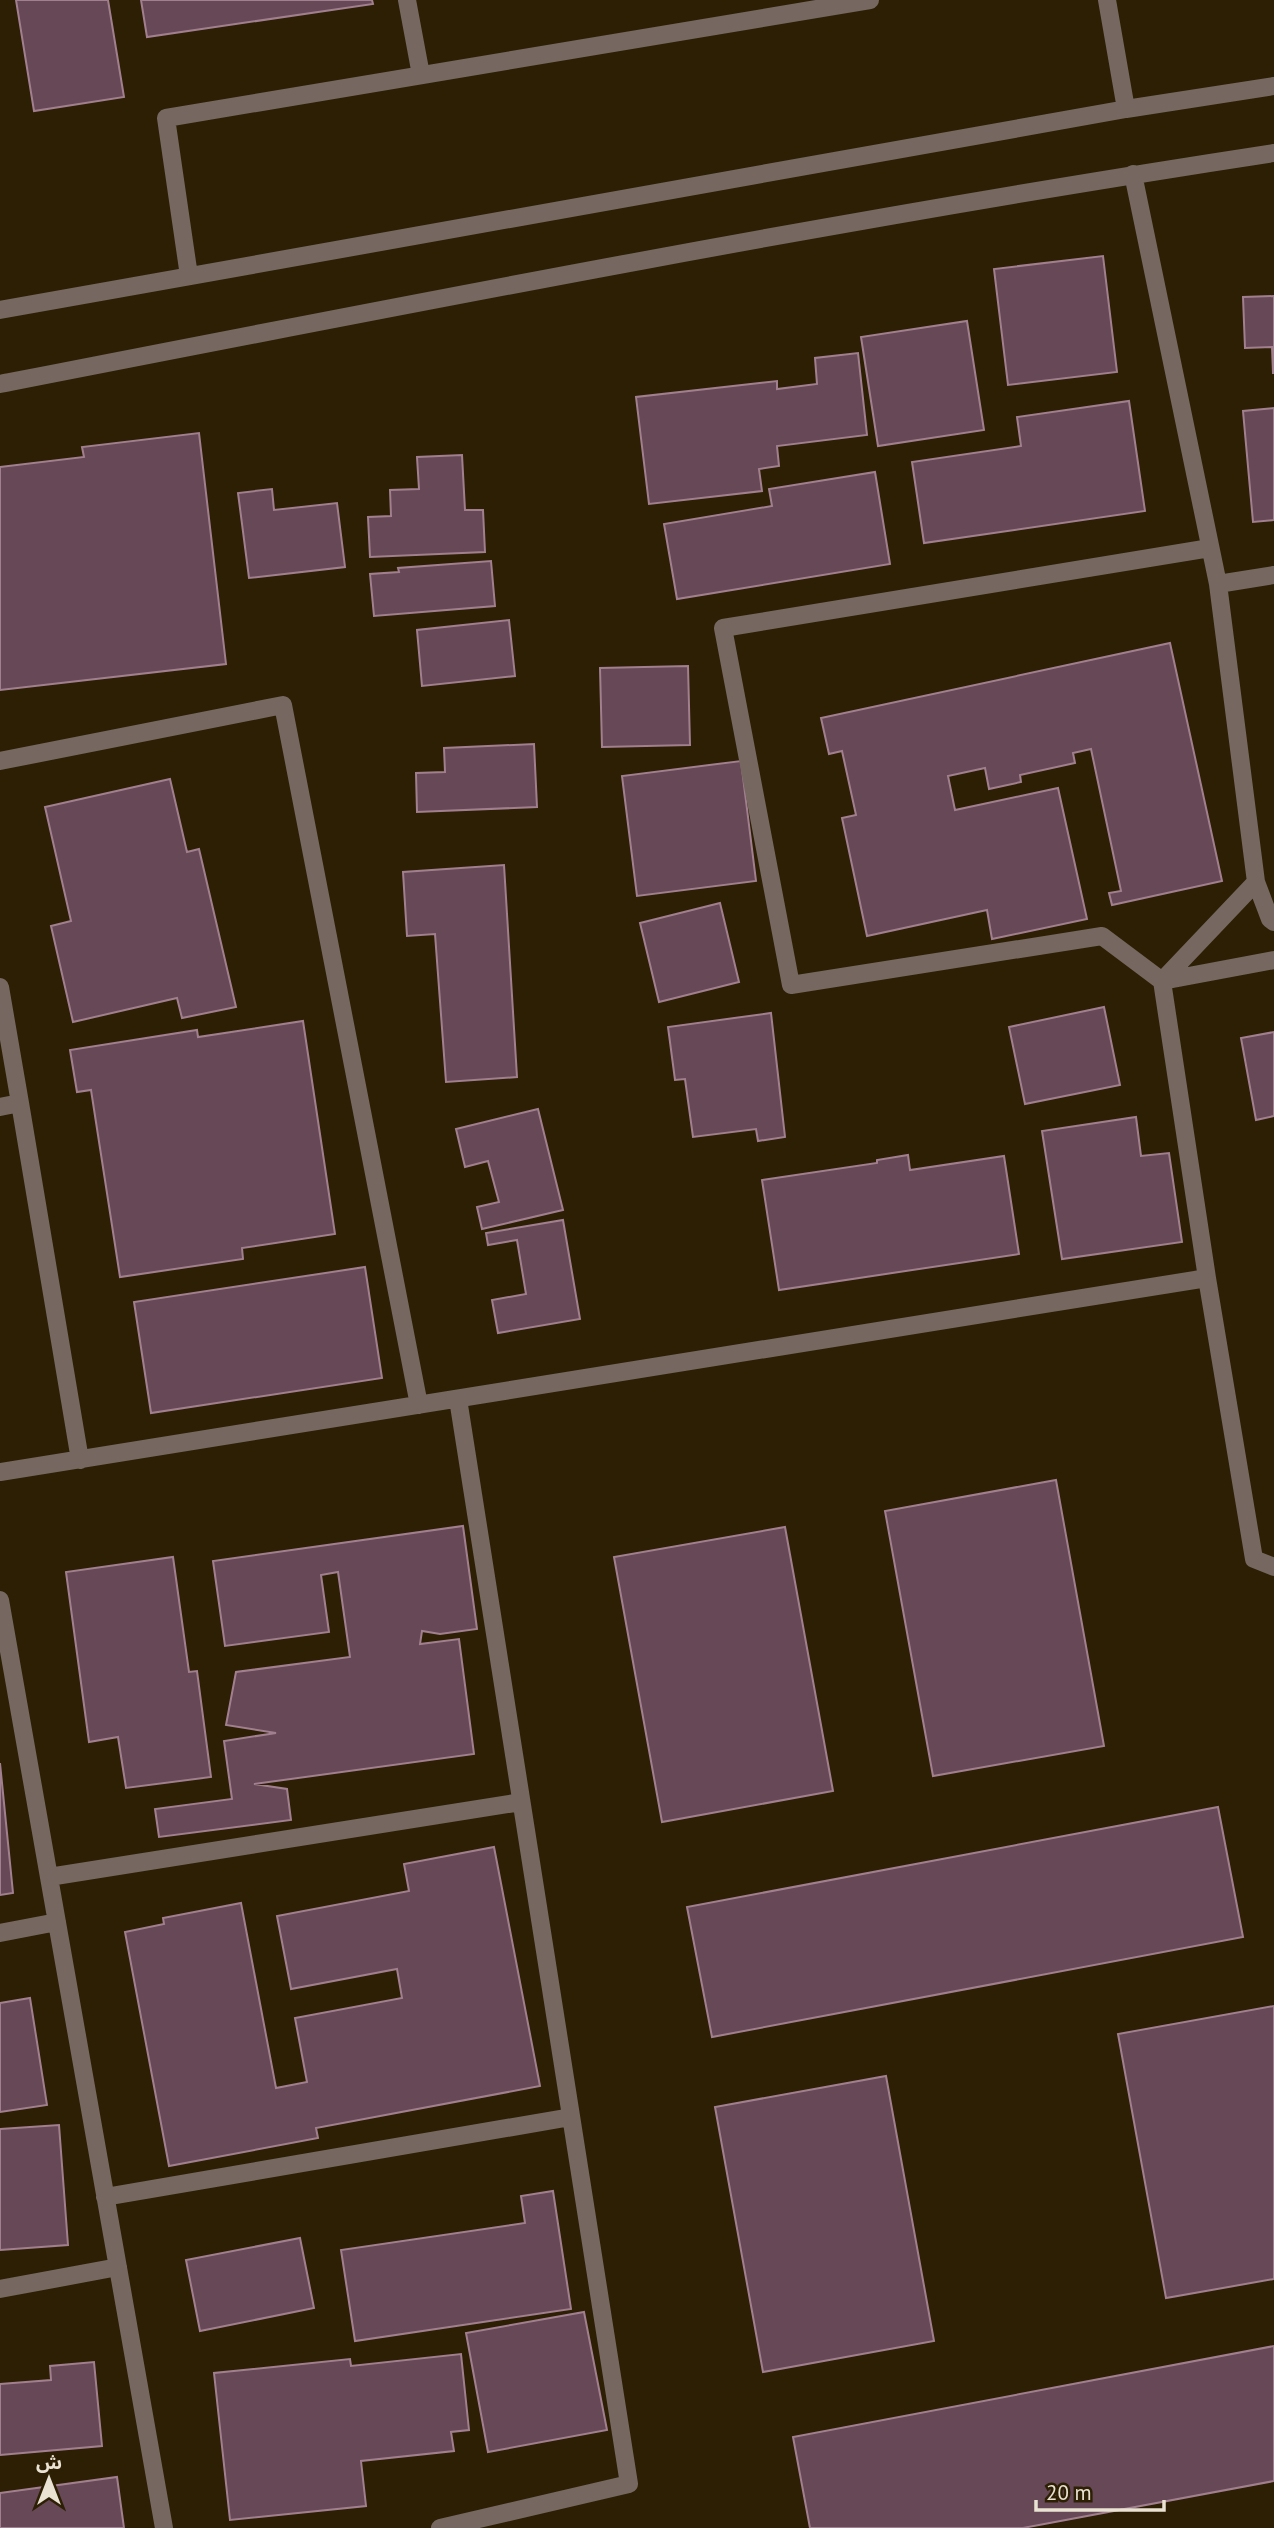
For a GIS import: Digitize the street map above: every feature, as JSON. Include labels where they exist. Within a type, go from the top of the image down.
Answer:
[{"type":"street","points":[[407,0],[421,75]]},
{"type":"street","points":[[190,276],[166,118],[870,0]]},
{"type":"street","points":[[1107,0],[1126,109]]},
{"type":"street","points":[[0,310],[1126,109],[1274,86]]},
{"type":"street","points":[[0,384],[498,287],[1133,174],[1274,153]]},
{"type":"street","points":[[1133,174],[1218,584],[1256,882],[1270,919],[1274,922]]},
{"type":"street","points":[[1210,548],[723,628],[791,985],[1102,936],[1162,981],[1207,1279],[1254,1559],[1274,1567]]},
{"type":"street","points":[[1218,584],[1274,575]]},
{"type":"street","points":[[0,761],[283,705],[419,1405]]},
{"type":"street","points":[[1162,981],[1256,882]]},
{"type":"street","points":[[1162,981],[1274,960]]},
{"type":"street","points":[[0,987],[80,1460]]},
{"type":"street","points":[[0,1107],[20,1104]]},
{"type":"street","points":[[0,1472],[1207,1279]]},
{"type":"street","points":[[440,2528],[629,2484],[458,1399]]},
{"type":"street","points":[[0,1600],[164,2528]]},
{"type":"street","points":[[49,1877],[521,1802]]},
{"type":"street","points":[[0,1933],[57,1922]]},
{"type":"street","points":[[105,2197],[571,2117]]},
{"type":"street","points":[[0,2290],[118,2267]]},
{"type":"building","points":[[16,0],[108,0],[124,97],[34,111]]},
{"type":"building","points":[[141,0],[372,0],[373,4],[147,37]]},
{"type":"building","points":[[1103,256],[1117,372],[1008,385],[994,269]]},
{"type":"building","points":[[1274,296],[1273,373],[1272,347],[1245,348],[1243,297]]},
{"type":"building","points":[[967,321],[984,430],[878,446],[861,337]]},
{"type":"building","points":[[858,353],[867,435],[777,446],[779,466],[759,469],[762,491],[649,504],[636,397],[777,381],[777,389],[817,384],[815,358]]},
{"type":"building","points":[[1129,401],[1145,511],[924,543],[912,462],[1021,446],[1017,417]]},
{"type":"building","points":[[1274,408],[1274,520],[1253,522],[1243,411]]},
{"type":"building","points":[[199,433],[226,664],[0,690],[0,467],[84,457],[82,447]]},
{"type":"building","points":[[462,455],[465,510],[483,510],[485,552],[370,557],[368,517],[391,516],[390,490],[419,489],[417,457]]},
{"type":"building","points":[[875,472],[890,564],[677,599],[664,524],[772,506],[769,489]]},
{"type":"building","points":[[272,489],[274,510],[337,503],[345,567],[249,578],[238,493]]},
{"type":"building","points":[[491,561],[495,606],[374,616],[370,574],[399,572],[398,568]]},
{"type":"building","points":[[509,620],[515,676],[422,686],[417,630]]},
{"type":"building","points":[[1170,643],[1222,881],[1112,905],[1109,893],[1121,891],[1091,749],[1073,753],[1075,763],[1020,775],[1021,782],[989,789],[985,768],[948,776],[955,810],[1058,788],[1087,919],[992,939],[987,910],[867,936],[842,818],[856,815],[842,751],[829,754],[821,718]]},
{"type":"building","points":[[688,666],[690,745],[602,747],[600,668]]},
{"type":"building","points":[[534,744],[537,807],[417,812],[416,773],[445,772],[444,748]]},
{"type":"building","points":[[741,761],[756,881],[637,896],[622,776]]},
{"type":"building","points":[[170,779],[187,852],[199,849],[236,1007],[182,1018],[177,998],[73,1022],[51,926],[71,921],[45,807]]},
{"type":"building","points":[[504,865],[517,1077],[446,1082],[435,934],[407,936],[403,872]]},
{"type":"building","points":[[720,903],[739,982],[659,1002],[640,923]]},
{"type":"building","points":[[1104,1007],[1120,1085],[1025,1104],[1009,1027]]},
{"type":"building","points":[[771,1013],[785,1137],[758,1141],[756,1129],[693,1137],[685,1079],[675,1080],[668,1027]]},
{"type":"building","points":[[303,1021],[335,1234],[242,1248],[243,1259],[120,1277],[91,1090],[77,1092],[70,1050],[197,1030],[198,1037]]},
{"type":"building","points":[[1274,1032],[1274,1116],[1256,1120],[1241,1038]]},
{"type":"building","points":[[538,1109],[563,1210],[482,1229],[477,1207],[499,1202],[488,1161],[465,1167],[456,1129]]},
{"type":"building","points":[[1136,1117],[1141,1156],[1169,1153],[1182,1242],[1062,1259],[1042,1131]]},
{"type":"building","points":[[908,1155],[910,1170],[1004,1156],[1019,1254],[779,1290],[762,1180],[877,1163],[877,1160]]},
{"type":"building","points":[[563,1220],[580,1319],[498,1333],[492,1300],[526,1294],[517,1240],[488,1245],[486,1233]]},
{"type":"building","points":[[365,1267],[382,1378],[151,1413],[134,1302]]},
{"type":"building","points":[[1056,1480],[1104,1746],[933,1776],[885,1511]]},
{"type":"building","points":[[463,1526],[477,1629],[440,1634],[422,1631],[420,1644],[459,1639],[474,1754],[254,1784],[287,1789],[291,1820],[159,1837],[155,1809],[232,1799],[224,1741],[276,1733],[226,1725],[236,1672],[350,1657],[338,1572],[321,1575],[329,1632],[225,1646],[213,1561]]},
{"type":"building","points":[[785,1527],[833,1791],[662,1822],[614,1557]]},
{"type":"building","points":[[173,1557],[189,1672],[197,1671],[211,1777],[126,1788],[118,1737],[89,1742],[66,1572]]},
{"type":"building","points":[[0,1763],[13,1893],[0,1895]]},
{"type":"building","points":[[1218,1807],[1243,1937],[712,2037],[687,1907]]},
{"type":"building","points":[[494,1847],[540,2086],[316,2128],[318,2138],[169,2166],[125,1932],[164,1924],[163,1918],[241,1903],[276,2088],[307,2082],[295,2018],[402,1998],[397,1969],[291,1989],[277,1916],[409,1891],[404,1864]]},
{"type":"building","points":[[30,1998],[47,2105],[0,2112],[0,2003]]},
{"type":"building","points":[[1274,2006],[1274,2279],[1166,2298],[1118,2034]]},
{"type":"building","points":[[886,2076],[934,2341],[763,2372],[715,2107]]},
{"type":"building","points":[[59,2125],[68,2245],[0,2250],[0,2129]]},
{"type":"building","points":[[553,2191],[571,2309],[355,2341],[341,2250],[525,2223],[521,2196]]},
{"type":"building","points":[[300,2238],[314,2308],[200,2331],[186,2260]]},
{"type":"building","points":[[584,2312],[607,2430],[488,2452],[466,2333]]},
{"type":"building","points":[[1274,2346],[1274,2481],[1023,2528],[810,2528],[793,2437]]},
{"type":"building","points":[[461,2354],[469,2430],[451,2432],[454,2451],[361,2461],[366,2506],[230,2520],[214,2373],[350,2359],[351,2366]]},
{"type":"building","points":[[94,2362],[102,2446],[0,2455],[0,2384],[51,2380],[50,2366]]},
{"type":"building","points":[[117,2477],[124,2528],[0,2528],[0,2493]]}]
